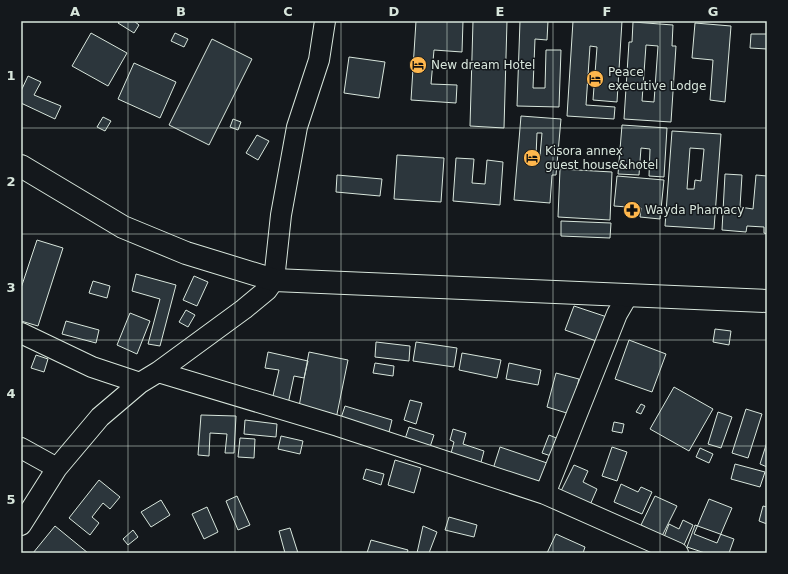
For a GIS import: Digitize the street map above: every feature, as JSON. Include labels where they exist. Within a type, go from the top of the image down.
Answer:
[{"type":"street","points":[[21,525],[57,468],[100,417],[140,383],[158,372],[268,290],[274,280],[281,215],[297,127],[319,60],[325,21]]},
{"type":"street","points":[[21,166],[123,227],[186,253],[274,280],[767,300]]},
{"type":"street","points":[[545,494],[617,314],[628,295]]},
{"type":"street","points":[[21,333],[92,367],[140,383]]},
{"type":"street","points":[[158,372],[338,426],[545,494],[678,553]]},
{"type":"street","points":[[21,448],[57,468]]},
{"type":"building","points":[[120,21],[134,21],[139,25],[134,33],[118,23]]},
{"type":"building","points":[[416,21],[463,21],[462,52],[434,50],[431,84],[457,85],[456,103],[411,100]]},
{"type":"building","points":[[473,21],[507,21],[504,128],[470,126]]},
{"type":"building","points":[[520,21],[548,21],[547,40],[535,39],[533,88],[545,88],[546,50],[561,50],[559,107],[517,106]]},
{"type":"building","points":[[573,21],[622,21],[617,102],[593,100],[597,47],[590,46],[586,105],[615,107],[614,119],[567,116]]},
{"type":"building","points":[[633,22],[673,25],[672,46],[676,46],[671,122],[624,119],[629,42],[632,42]],"holes":[[[646,45],[658,46],[654,102],[642,101]]]},
{"type":"building","points":[[695,23],[731,26],[725,102],[710,100],[713,60],[692,58]]},
{"type":"building","points":[[91,33],[127,53],[108,86],[72,66]]},
{"type":"building","points":[[175,33],[188,39],[184,47],[171,41]]},
{"type":"building","points":[[751,34],[767,34],[767,49],[750,48]]},
{"type":"building","points":[[212,39],[252,59],[209,145],[169,125]]},
{"type":"building","points":[[349,57],[385,62],[379,98],[344,93]]},
{"type":"building","points":[[134,63],[176,82],[160,118],[118,99]]},
{"type":"building","points":[[28,76],[41,82],[34,95],[61,106],[55,119],[21,103],[21,91]]},
{"type":"building","points":[[521,116],[561,119],[556,175],[552,175],[550,203],[514,200]],"holes":[[[537,133],[542,133],[540,156],[536,156]]]},
{"type":"building","points":[[103,117],[111,121],[105,131],[97,127]]},
{"type":"building","points":[[233,119],[241,122],[238,130],[230,127]]},
{"type":"building","points":[[622,125],[667,128],[664,177],[649,176],[650,149],[641,148],[639,175],[618,174]]},
{"type":"building","points":[[672,131],[721,134],[714,229],[665,226]],"holes":[[[690,148],[704,149],[701,181],[695,180],[694,189],[687,189]]]},
{"type":"building","points":[[257,135],[269,141],[258,160],[246,153]]},
{"type":"building","points":[[397,155],[444,158],[441,202],[394,199]]},
{"type":"building","points":[[456,158],[474,159],[472,183],[485,184],[487,160],[503,162],[500,205],[453,201]]},
{"type":"building","points":[[560,169],[612,172],[610,220],[558,217]]},
{"type":"building","points":[[725,174],[742,175],[740,207],[753,209],[756,175],[767,176],[767,234],[764,233],[764,227],[747,226],[746,232],[722,230]]},
{"type":"building","points":[[337,175],[382,179],[380,196],[336,192]]},
{"type":"building","points":[[617,176],[664,180],[660,219],[640,217],[641,208],[614,206]]},
{"type":"building","points":[[561,221],[611,223],[610,238],[561,236]]},
{"type":"building","points":[[37,240],[63,248],[38,326],[21,321],[21,288]]},
{"type":"building","points":[[136,274],[176,285],[160,346],[148,344],[160,299],[132,291]]},
{"type":"building","points":[[194,276],[208,282],[197,306],[183,300]]},
{"type":"building","points":[[93,281],[110,286],[107,298],[89,293]]},
{"type":"building","points":[[574,306],[607,317],[599,342],[565,330]]},
{"type":"building","points":[[186,310],[195,315],[188,327],[179,322]]},
{"type":"building","points":[[130,313],[150,321],[137,354],[117,345]]},
{"type":"building","points":[[66,321],[99,330],[96,343],[62,334]]},
{"type":"building","points":[[715,329],[731,331],[729,345],[713,342]]},
{"type":"building","points":[[629,340],[666,354],[652,392],[615,379]]},
{"type":"building","points":[[376,342],[410,346],[409,361],[375,357]]},
{"type":"building","points":[[416,342],[457,348],[454,367],[413,361]]},
{"type":"building","points":[[268,352],[308,361],[304,378],[294,376],[288,404],[272,400],[279,370],[265,368]]},
{"type":"building","points":[[309,352],[348,360],[336,419],[298,412]]},
{"type":"building","points":[[462,353],[501,360],[497,378],[459,370]]},
{"type":"building","points":[[36,355],[48,359],[44,372],[31,368]]},
{"type":"building","points":[[375,363],[394,366],[393,376],[373,373]]},
{"type":"building","points":[[509,363],[541,370],[538,385],[506,379]]},
{"type":"building","points":[[556,373],[579,379],[570,414],[547,407]]},
{"type":"building","points":[[674,387],[713,409],[689,451],[650,429]]},
{"type":"building","points":[[410,400],[422,403],[416,424],[404,420]]},
{"type":"building","points":[[641,404],[645,406],[641,414],[636,412]]},
{"type":"building","points":[[345,406],[392,420],[388,436],[340,421]]},
{"type":"building","points":[[746,409],[762,414],[748,458],[732,453]]},
{"type":"building","points":[[718,412],[732,417],[721,448],[708,444]]},
{"type":"building","points":[[201,415],[236,416],[234,453],[225,453],[227,434],[210,433],[209,456],[198,455]]},
{"type":"building","points":[[245,420],[277,424],[276,437],[244,434]]},
{"type":"building","points":[[614,422],[624,424],[622,433],[612,431]]},
{"type":"building","points":[[409,427],[434,435],[428,453],[403,445]]},
{"type":"building","points":[[453,429],[466,433],[463,444],[484,451],[480,466],[450,457],[454,442],[450,440]]},
{"type":"building","points":[[549,435],[561,440],[554,457],[542,453]]},
{"type":"building","points":[[281,436],[303,441],[300,454],[278,449]]},
{"type":"building","points":[[240,438],[255,439],[254,458],[238,457]]},
{"type":"building","points":[[767,442],[767,467],[760,464]]},
{"type":"building","points":[[500,447],[547,463],[539,488],[492,472]]},
{"type":"building","points":[[612,447],[627,452],[617,481],[602,476]]},
{"type":"building","points":[[700,448],[713,454],[709,463],[696,457]]},
{"type":"building","points":[[395,460],[421,468],[414,493],[388,485]]},
{"type":"building","points":[[735,464],[765,472],[760,487],[731,479]]},
{"type":"building","points":[[574,465],[588,471],[583,482],[597,489],[590,505],[561,491]]},
{"type":"building","points":[[366,469],[384,474],[381,485],[363,479]]},
{"type":"building","points":[[99,480],[120,497],[110,509],[103,503],[92,517],[99,523],[90,535],[69,518]]},
{"type":"building","points":[[621,484],[638,492],[641,487],[652,492],[642,514],[614,502]]},
{"type":"building","points":[[237,496],[250,525],[238,530],[226,501]]},
{"type":"building","points":[[655,496],[677,506],[662,536],[641,525]]},
{"type":"building","points":[[709,499],[732,508],[717,543],[694,534]]},
{"type":"building","points":[[161,500],[170,515],[151,527],[141,512]]},
{"type":"building","points":[[763,506],[767,507],[767,524],[759,521]]},
{"type":"building","points":[[207,507],[218,532],[204,539],[192,514]]},
{"type":"building","points":[[449,517],[477,525],[474,537],[445,530]]},
{"type":"building","points":[[683,520],[693,525],[684,545],[664,537],[669,524],[679,529]]},
{"type":"building","points":[[695,525],[734,539],[729,553],[705,553],[687,547]]},
{"type":"building","points":[[55,526],[88,553],[33,553]]},
{"type":"building","points":[[423,526],[437,532],[429,553],[417,553]]},
{"type":"building","points":[[290,528],[298,553],[285,553],[279,531]]},
{"type":"building","points":[[133,530],[138,537],[128,545],[123,539]]},
{"type":"building","points":[[556,534],[585,547],[583,553],[547,553]]},
{"type":"building","points":[[371,540],[408,550],[407,553],[367,553]]},
{"type":"place","name":"New dream Hotel","points":[[418,65]]},
{"type":"place","name":"Peace executive Lodge","points":[[595,79]]},
{"type":"place","name":"Kisora annex guest house&hotel","points":[[532,158]]},
{"type":"place","name":"Wayda Phamacy","points":[[632,210]]}]
